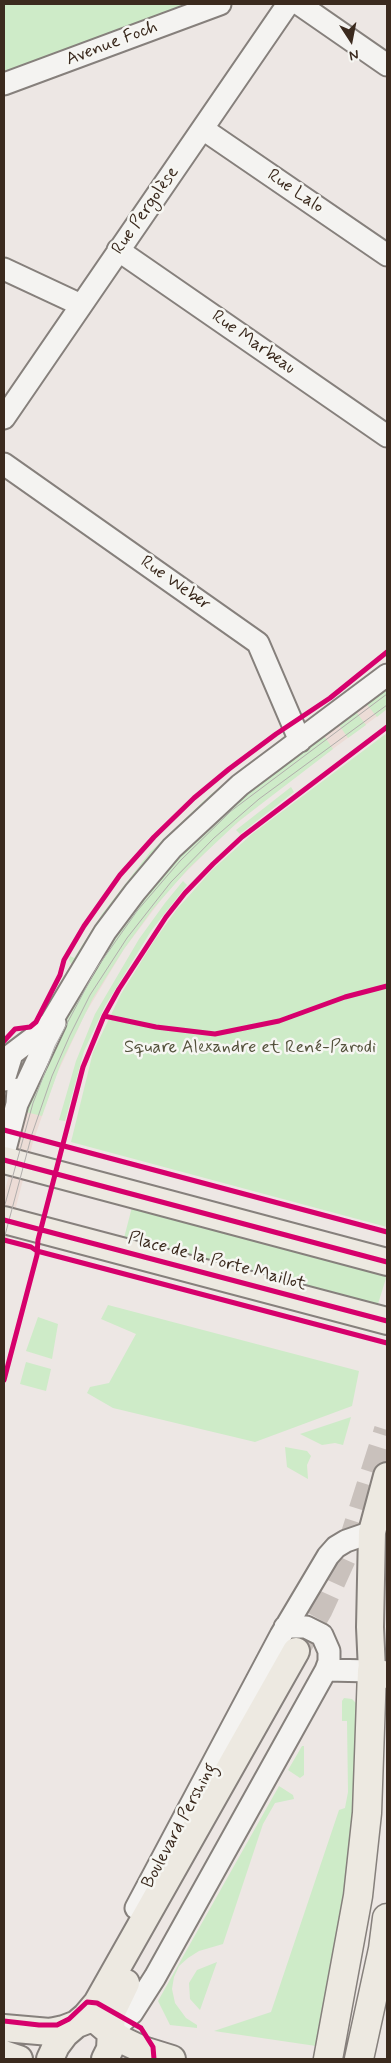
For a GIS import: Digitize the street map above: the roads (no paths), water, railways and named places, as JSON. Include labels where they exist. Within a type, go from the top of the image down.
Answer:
[{"type":"highway","points":[[328,2059],[358,1896],[367,1814],[371,1736],[379,1673]]},
{"type":"highway","points":[[359,2059],[383,1949],[387,1918]]},
{"type":"main road","points":[[4,1160],[387,1262]]},
{"type":"main road","name":"Place de la Porte Maillot","points":[[4,1220],[387,1322]]},
{"type":"main road","points":[[379,1673],[372,1532],[387,1476]]},
{"type":"main road","name":"Boulevard Pershing","points":[[50,2059],[56,2046],[97,2003],[310,1660]]},
{"type":"main road","name":"Boulevard Pershing","points":[[104,2059],[110,2049],[110,2032],[115,2003],[310,1660]]},
{"type":"main road","points":[[4,2028],[50,2032],[90,2019],[97,2021],[110,2032],[143,2050],[172,2059]]},
{"type":"main road","points":[[4,2054],[19,2059]]},
{"type":"street","name":"Avenue Foch","points":[[4,84],[220,4]]},
{"type":"street","name":"Rue Pergolèse","points":[[4,418],[288,4]]},
{"type":"street","points":[[300,4],[387,65]]},
{"type":"street","name":"Rue Lalo","points":[[203,129],[387,255]]},
{"type":"street","name":"Rue Marbeau","points":[[118,250],[387,436]]},
{"type":"street","points":[[4,269],[81,305]]},
{"type":"street","name":"Rue Weber","points":[[4,464],[258,643],[300,741]]},
{"type":"street","points":[[8,1050],[41,1032],[51,1022],[92,952],[116,916],[172,848],[240,785],[387,675]]},
{"type":"street","points":[[4,1153],[17,1104],[68,993]]},
{"type":"street","points":[[4,1080],[8,1050]]},
{"type":"street","points":[[8,1050],[19,1079],[17,1104]]},
{"type":"street","name":"Boulevard Pershing","points":[[74,2025],[285,1627],[333,1550],[346,1541],[372,1532]]},
{"type":"street","name":"Boulevard Pershing","points":[[285,1627],[306,1627],[322,1635],[327,1644],[329,1654],[310,1660]]},
{"type":"street","points":[[310,1660],[379,1673]]},
{"type":"tunnel","points":[[296,1651],[320,1609],[354,1534],[387,1430]]},
{"type":"tram line","points":[[4,1208],[33,1103],[55,1046],[96,969],[137,911],[180,861],[231,811],[387,694]]},
{"type":"tram line","points":[[4,1239],[32,1134],[52,1076],[90,995],[127,938],[171,882],[214,838],[259,799],[387,705]]},
{"type":"park label","name":"Square Alexandre et René-Parodi","points":[[250,1048]]}]
